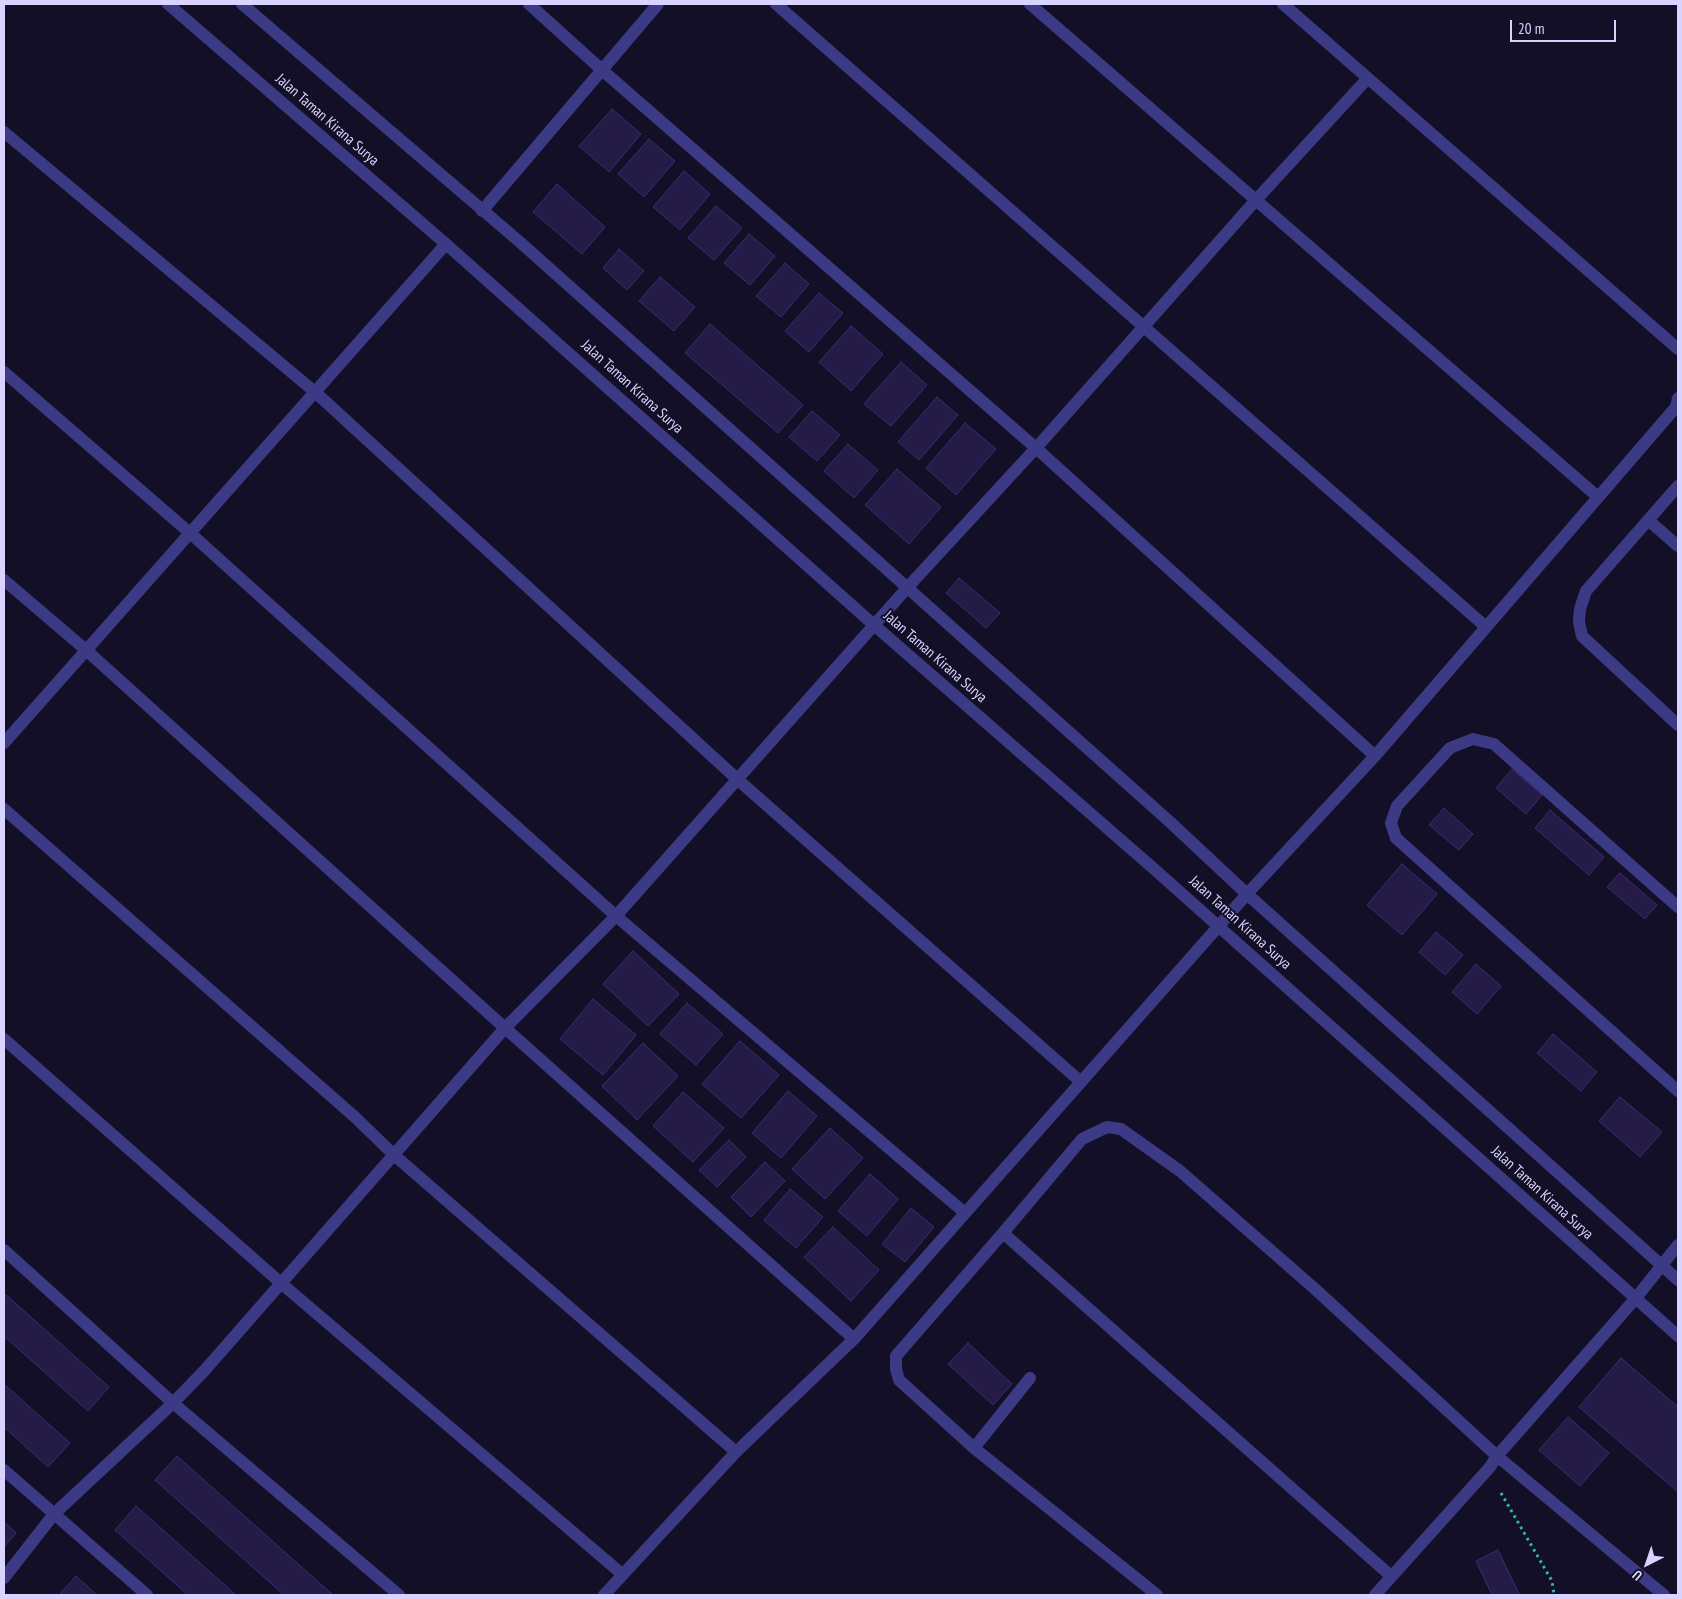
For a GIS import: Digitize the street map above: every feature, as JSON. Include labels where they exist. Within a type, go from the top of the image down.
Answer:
[{"type":"street","name":"Jalan Taman Kirana Surya","points":[[168,4],[446,244],[874,626],[1219,926],[1678,1336]]},
{"type":"street","name":"Jalan Taman Kirana Surya","points":[[242,4],[521,243],[1170,822],[1247,894],[1678,1280]]},
{"type":"street","points":[[529,4],[602,70],[1036,448],[1375,756]]},
{"type":"street","points":[[482,211],[658,4]]},
{"type":"street","points":[[776,4],[1486,627]]},
{"type":"street","points":[[1030,4],[1598,497]]},
{"type":"street","points":[[1282,4],[1678,349]]},
{"type":"street","points":[[4,1578],[54,1514],[173,1403],[204,1371],[505,1028],[616,916],[907,588],[1036,448],[1256,200],[1368,78]]},
{"type":"street","points":[[4,132],[315,392],[737,779],[1081,1082]]},
{"type":"street","points":[[4,743],[446,244]]},
{"type":"street","points":[[4,372],[190,532],[616,916],[965,1213]]},
{"type":"street","points":[[604,1595],[736,1452],[854,1339],[1247,894],[1375,756],[1676,407],[1678,398]]},
{"type":"street","points":[[1678,486],[1586,591],[1580,609],[1579,622],[1582,636],[1678,724]]},
{"type":"street","points":[[1648,520],[1678,546]]},
{"type":"street","points":[[4,580],[86,650],[505,1028],[854,1339]]},
{"type":"street","points":[[1678,907],[1494,744],[1473,739],[1450,748],[1397,806],[1391,823],[1396,838],[1678,1091]]},
{"type":"street","points":[[4,809],[356,1118],[394,1154],[736,1452]]},
{"type":"street","points":[[4,1039],[282,1284],[622,1574]]},
{"type":"street","points":[[1157,1595],[974,1448],[899,1380],[896,1369],[896,1356],[1082,1139],[1107,1127],[1121,1129],[1180,1171],[1315,1289],[1497,1456],[1664,1595]]},
{"type":"street","points":[[1003,1233],[1391,1576]]},
{"type":"street","points":[[1375,1595],[1490,1467],[1497,1456],[1636,1298],[1678,1245]]},
{"type":"street","points":[[4,1250],[173,1403],[399,1595]]},
{"type":"street","points":[[974,1448],[1030,1378]]},
{"type":"street","points":[[4,1470],[147,1595]]},
{"type":"path","points":[[1490,1467],[1504,1501],[1552,1581],[1554,1595]]},
{"type":"building","points":[[612,109],[641,134],[609,172],[579,146]]},
{"type":"building","points":[[649,139],[675,161],[644,197],[618,174]]},
{"type":"building","points":[[684,171],[710,194],[680,230],[653,207]]},
{"type":"building","points":[[557,184],[605,227],[582,254],[533,212]]},
{"type":"building","points":[[716,206],[742,228],[714,260],[688,238]]},
{"type":"building","points":[[749,234],[775,256],[750,285],[724,263]]},
{"type":"building","points":[[619,249],[644,271],[627,290],[603,268]]},
{"type":"building","points":[[785,263],[809,284],[781,317],[756,296]]},
{"type":"building","points":[[660,277],[695,307],[674,331],[639,301]]},
{"type":"building","points":[[819,293],[843,313],[809,352],[785,331]]},
{"type":"building","points":[[710,324],[803,405],[778,433],[685,353]]},
{"type":"building","points":[[851,326],[883,354],[851,391],[819,362]]},
{"type":"building","points":[[901,362],[927,385],[891,426],[864,404]]},
{"type":"building","points":[[937,397],[958,415],[919,460],[898,442]]},
{"type":"building","points":[[812,411],[840,435],[817,461],[789,437]]},
{"type":"building","points":[[965,423],[996,449],[956,495],[926,468]]},
{"type":"building","points":[[848,444],[878,470],[854,498],[824,471]]},
{"type":"building","points":[[897,469],[941,507],[909,544],[865,505]]},
{"type":"building","points":[[959,578],[1000,613],[986,628],[946,593]]},
{"type":"building","points":[[1512,769],[1542,795],[1526,814],[1496,788]]},
{"type":"building","points":[[1444,808],[1473,834],[1459,850],[1429,825]]},
{"type":"building","points":[[1550,810],[1604,857],[1589,875],[1535,828]]},
{"type":"building","points":[[1402,864],[1437,894],[1402,935],[1367,905]]},
{"type":"building","points":[[1620,873],[1657,905],[1645,919],[1607,887]]},
{"type":"building","points":[[1436,932],[1463,955],[1445,975],[1419,952]]},
{"type":"building","points":[[633,951],[679,994],[648,1026],[603,984]]},
{"type":"building","points":[[1476,964],[1501,986],[1477,1014],[1452,992]]},
{"type":"building","points":[[593,999],[636,1035],[603,1075],[560,1039]]},
{"type":"building","points":[[687,1003],[723,1034],[696,1065],[660,1034]]},
{"type":"building","points":[[1553,1034],[1597,1072],[1581,1091],[1537,1053]]},
{"type":"building","points":[[740,1041],[779,1075],[741,1118],[702,1084]]},
{"type":"building","points":[[643,1043],[678,1076],[637,1120],[602,1086]]},
{"type":"building","points":[[788,1091],[817,1116],[781,1158],[752,1133]]},
{"type":"building","points":[[683,1092],[724,1128],[693,1162],[653,1126]]},
{"type":"building","points":[[1620,1097],[1662,1132],[1640,1157],[1599,1121]]},
{"type":"building","points":[[830,1128],[863,1158],[825,1199],[792,1169]]},
{"type":"building","points":[[729,1140],[746,1157],[717,1187],[699,1170]]},
{"type":"building","points":[[765,1162],[785,1181],[751,1217],[731,1197]]},
{"type":"building","points":[[870,1174],[898,1199],[867,1236],[838,1211]]},
{"type":"building","points":[[790,1189],[823,1217],[796,1248],[764,1220]]},
{"type":"building","points":[[911,1208],[934,1227],[905,1262],[882,1244]]},
{"type":"building","points":[[833,1227],[879,1270],[851,1301],[804,1257]]},
{"type":"building","points":[[4,1293],[109,1387],[88,1411],[4,1336]]},
{"type":"building","points":[[968,1343],[1012,1384],[993,1405],[948,1364]]},
{"type":"building","points":[[1621,1358],[1678,1407],[1678,1492],[1579,1407]]},
{"type":"building","points":[[4,1384],[70,1443],[48,1467],[4,1427]]},
{"type":"building","points":[[1568,1417],[1609,1453],[1580,1486],[1539,1450]]},
{"type":"building","points":[[177,1456],[333,1595],[284,1595],[155,1480]]},
{"type":"building","points":[[136,1506],[236,1595],[188,1595],[115,1530]]},
{"type":"building","points":[[4,1522],[16,1533],[4,1547]]},
{"type":"building","points":[[1498,1550],[1519,1594],[1492,1595],[1476,1561]]},
{"type":"building","points":[[76,1576],[97,1595],[59,1595]]}]
